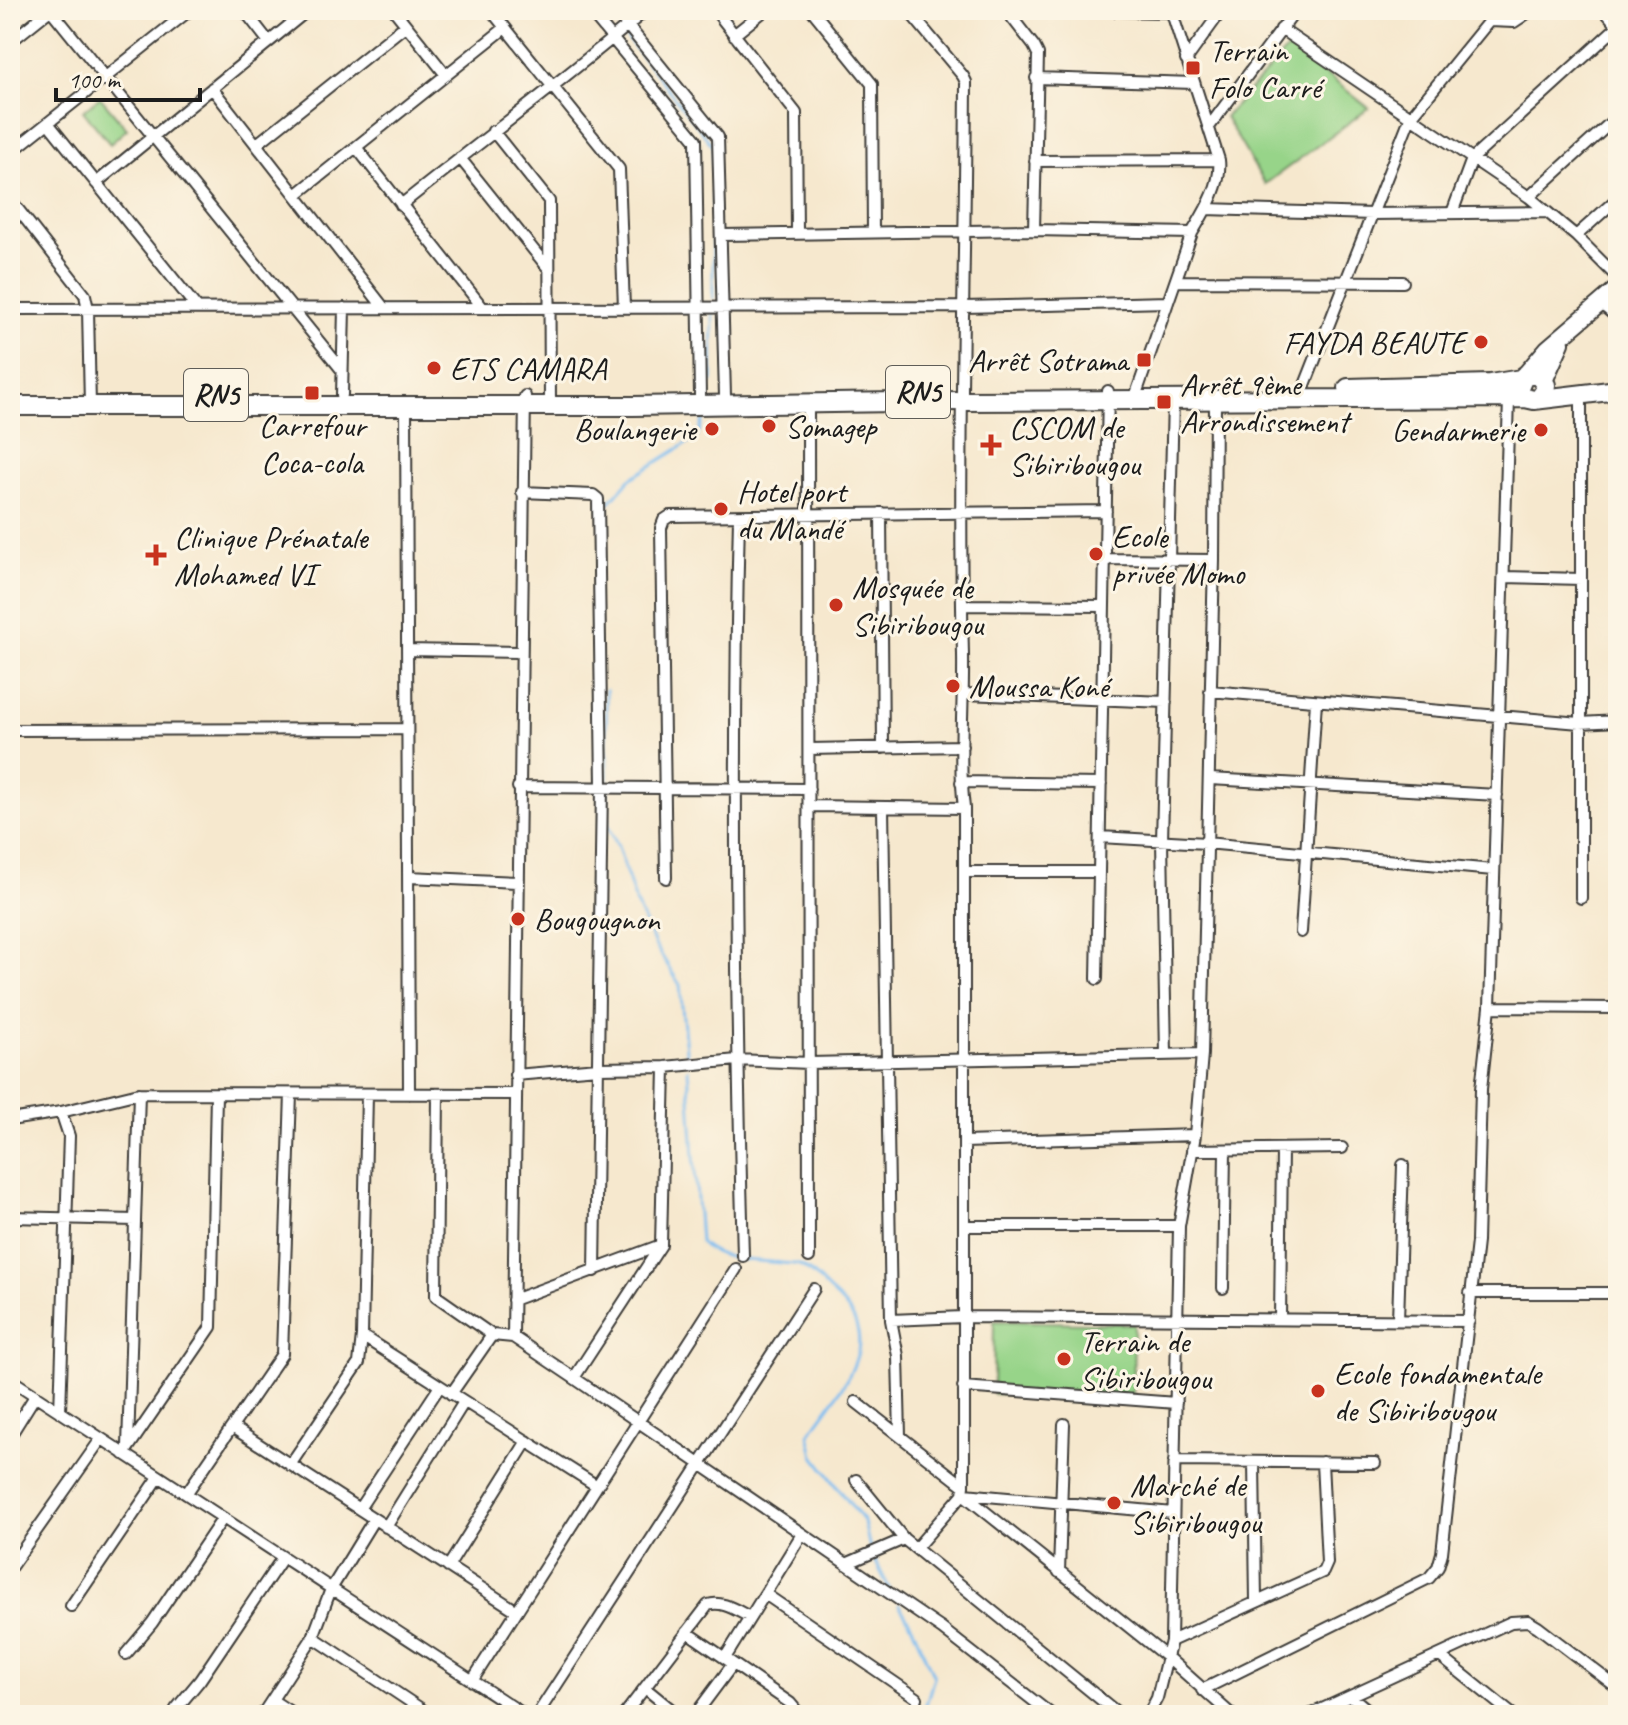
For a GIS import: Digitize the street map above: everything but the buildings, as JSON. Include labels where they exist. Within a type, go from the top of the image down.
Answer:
[{"type":"highway","name":"RN5","points":[[550,401],[700,396],[1108,396],[1490,384],[1537,374],[1533,392]]},
{"type":"highway","name":"RN5","points":[[1135,395],[1173,400],[1215,400],[1618,390]]},
{"type":"highway","name":"RN5","points":[[10,406],[342,395],[808,404],[961,396]]},
{"type":"highway","name":"RN5","points":[[10,396],[90,401],[406,405],[525,400]]},
{"type":"main road","points":[[1523,377],[1548,348],[1618,288]]},
{"type":"main road","points":[[1533,392],[1568,331]]},
{"type":"street","points":[[10,42],[51,10],[342,370]]},
{"type":"street","points":[[10,153],[190,10]]},
{"type":"street","points":[[244,10],[269,42]]},
{"type":"street","points":[[96,183],[308,10]]},
{"type":"street","points":[[394,10],[446,75]]},
{"type":"street","points":[[491,10],[619,169],[624,308]]},
{"type":"street","points":[[589,10],[696,140],[700,396]]},
{"type":"street","points":[[615,10],[718,137],[725,396]]},
{"type":"street","points":[[401,205],[552,88],[646,10]]},
{"type":"street","points":[[715,10],[796,113],[797,233]]},
{"type":"street","points":[[734,35],[765,10]]},
{"type":"street","points":[[812,10],[872,84],[873,232]]},
{"type":"street","points":[[908,10],[966,82],[960,513],[964,694],[961,782],[964,808],[964,1490],[916,1548]]},
{"type":"street","points":[[1006,10],[1038,54],[1034,230]]},
{"type":"street","points":[[1067,10],[1171,11],[1219,160],[1221,172],[1192,233],[1135,395]]},
{"type":"street","points":[[1186,60],[1222,10]]},
{"type":"street","points":[[1209,127],[1296,10]]},
{"type":"street","points":[[1303,390],[1410,118],[1498,10]]},
{"type":"street","points":[[1490,21],[1514,22],[1532,10]]},
{"type":"street","points":[[1452,213],[1472,159],[1618,26],[1604,10]]},
{"type":"street","points":[[257,144],[406,25]]},
{"type":"street","points":[[296,195],[505,28]]},
{"type":"street","points":[[1281,29],[1529,197],[1576,236],[1618,278]]},
{"type":"street","points":[[1036,78],[1194,83]]},
{"type":"street","points":[[212,88],[384,308]]},
{"type":"street","points":[[1529,197],[1618,116]]},
{"type":"street","points":[[48,123],[197,308]]},
{"type":"street","points":[[493,131],[549,201],[550,401]]},
{"type":"street","points":[[356,147],[483,308]]},
{"type":"street","points":[[460,158],[548,268]]},
{"type":"street","points":[[1035,161],[1219,160]]},
{"type":"street","points":[[1576,236],[1618,198]]},
{"type":"street","points":[[10,199],[85,295],[90,401]]},
{"type":"street","points":[[1206,209],[1373,214],[1547,212]]},
{"type":"street","points":[[722,235],[1034,230],[1192,233]]},
{"type":"street","points":[[1176,281],[1403,282]]},
{"type":"street","points":[[10,309],[964,307],[1168,302]]},
{"type":"street","points":[[1601,304],[1618,318]]},
{"type":"street","points":[[342,395],[344,308]]},
{"type":"street","points":[[1581,391],[1581,898]]},
{"type":"street","points":[[1202,1690],[1429,1578],[1438,1567],[1442,1553],[1477,1242],[1481,1089],[1490,1007],[1504,577],[1533,392]]},
{"type":"street","points":[[1097,979],[1108,396]]},
{"type":"street","points":[[513,1337],[525,400]]},
{"type":"street","points":[[1166,1055],[1162,841],[1173,400]]},
{"type":"street","points":[[1148,1715],[1157,1698],[1171,1641],[1179,1226],[1195,1135],[1202,1054],[1210,779],[1215,400]]},
{"type":"street","points":[[808,404],[809,1257]]},
{"type":"street","points":[[406,405],[409,1094]]},
{"type":"street","points":[[522,492],[593,495],[598,499],[602,786],[595,1271]]},
{"type":"street","points":[[666,878],[661,528],[664,520],[670,516],[1106,511]]},
{"type":"street","points":[[881,513],[883,748]]},
{"type":"street","points":[[739,517],[735,788],[737,1060],[743,1256]]},
{"type":"street","points":[[1105,559],[1214,560]]},
{"type":"street","points":[[1504,577],[1581,579]]},
{"type":"street","points":[[962,605],[1104,606]]},
{"type":"street","points":[[407,650],[520,652]]},
{"type":"street","points":[[1210,691],[1580,723],[1618,721]]},
{"type":"street","points":[[964,694],[1166,702]]},
{"type":"street","points":[[1301,932],[1316,701]]},
{"type":"street","points":[[10,730],[407,729]]},
{"type":"street","points":[[809,749],[962,746]]},
{"type":"street","points":[[1210,779],[1497,795]]},
{"type":"street","points":[[961,782],[1101,784]]},
{"type":"street","points":[[518,787],[809,789]]},
{"type":"street","points":[[809,806],[964,808]]},
{"type":"street","points":[[883,807],[891,1320],[901,1382],[900,1436]]},
{"type":"street","points":[[1100,837],[1306,851],[1493,870]]},
{"type":"street","points":[[964,872],[1099,872]]},
{"type":"street","points":[[409,877],[517,882]]},
{"type":"street","points":[[1490,1007],[1618,1008]]},
{"type":"street","points":[[515,1075],[737,1060],[810,1063],[1202,1054]]},
{"type":"street","points":[[574,1378],[661,1245],[665,1067]]},
{"type":"street","points":[[10,1120],[61,1112],[139,1093],[515,1094]]},
{"type":"street","points":[[126,1451],[139,1093]]},
{"type":"street","points":[[126,1451],[211,1327],[216,1094]]},
{"type":"street","points":[[186,1494],[282,1354],[291,1094]]},
{"type":"street","points":[[290,1465],[359,1363],[367,1094]]},
{"type":"street","points":[[438,1094],[436,1296],[492,1335],[513,1337],[942,1629],[1045,1713]]},
{"type":"street","points":[[60,1412],[69,1136],[61,1112]]},
{"type":"street","points":[[964,1142],[1195,1135]]},
{"type":"street","points":[[1192,1150],[1342,1148]]},
{"type":"street","points":[[1280,1319],[1282,1149]]},
{"type":"street","points":[[1223,1288],[1225,1150]]},
{"type":"street","points":[[1398,1320],[1403,1165]]},
{"type":"street","points":[[10,1217],[135,1220]]},
{"type":"street","points":[[964,1226],[1179,1226]]},
{"type":"street","points":[[513,1300],[661,1245]]},
{"type":"street","points":[[472,1681],[736,1269]]},
{"type":"street","points":[[537,1715],[814,1289]]},
{"type":"street","points":[[1470,1293],[1618,1293]]},
{"type":"street","points":[[891,1320],[963,1317],[1469,1321]]},
{"type":"street","points":[[451,1394],[492,1335]]},
{"type":"street","points":[[362,1336],[597,1486]]},
{"type":"street","points":[[10,1379],[101,1439],[126,1451],[159,1477],[525,1715]]},
{"type":"street","points":[[359,1509],[440,1386]]},
{"type":"street","points":[[963,1387],[1176,1403]]},
{"type":"street","points":[[10,1436],[35,1396]]},
{"type":"street","points":[[386,1527],[464,1402]]},
{"type":"street","points":[[856,1402],[1059,1572],[1168,1658],[1232,1715]]},
{"type":"street","points":[[1059,1572],[1064,1424]]},
{"type":"street","points":[[232,1427],[517,1611]]},
{"type":"street","points":[[10,1568],[101,1439]]},
{"type":"street","points":[[448,1567],[527,1441]]},
{"type":"street","points":[[1174,1461],[1375,1463]]},
{"type":"street","points":[[1254,1462],[1256,1601]]},
{"type":"street","points":[[1171,1641],[1326,1569],[1322,1462]]},
{"type":"street","points":[[71,1606],[159,1477]]},
{"type":"street","points":[[856,1480],[904,1539],[1120,1715]]},
{"type":"street","points":[[964,1490],[1173,1513]]},
{"type":"street","points":[[126,1654],[152,1623],[223,1518]]},
{"type":"street","points":[[262,1715],[313,1637],[331,1589],[374,1519]]},
{"type":"street","points":[[695,1715],[729,1661],[750,1617],[802,1534]]},
{"type":"street","points":[[846,1564],[904,1539]]},
{"type":"street","points":[[176,1709],[200,1680],[283,1557]]},
{"type":"street","points":[[765,1594],[917,1698]]},
{"type":"street","points":[[624,1715],[703,1609],[714,1603],[750,1617]]},
{"type":"street","points":[[1309,1715],[1511,1622],[1528,1621],[1618,1688]]},
{"type":"street","points":[[687,1632],[790,1703],[799,1710],[800,1715]]},
{"type":"street","points":[[313,1637],[430,1715]]},
{"type":"street","points":[[1440,1656],[1513,1715]]},
{"type":"street","points":[[645,1688],[678,1715]]},
{"type":"street","points":[[1351,1696],[1374,1715]]},
{"type":"street","points":[[272,1700],[295,1715]]},
{"type":"green space","points":[[1290,46],[1369,108],[1265,184],[1225,117]]},
{"type":"green space","points":[[100,97],[127,129],[110,144],[83,111]]},
{"type":"green space","name":"Terrain de Sibiribougou","points":[[994,1321],[1134,1324],[1133,1396],[993,1394]]},
{"type":"waterway","points":[[605,10],[618,26]]},
{"type":"waterway","points":[[625,35],[713,146],[713,298]]},
{"type":"waterway","points":[[712,381],[713,311]]},
{"type":"waterway","points":[[603,531],[607,505],[630,479],[697,437],[704,418]]},
{"type":"waterway","points":[[606,690],[608,826],[637,906],[655,945],[680,985],[687,1061]]},
{"type":"waterway","points":[[688,1069],[700,1242],[727,1257],[803,1267],[849,1311],[857,1329],[859,1346],[854,1364],[846,1381],[809,1434],[814,1456],[864,1522],[870,1549]]},
{"type":"waterway","points":[[875,1560],[889,1588]]},
{"type":"waterway","points":[[899,1605],[912,1626],[934,1677],[923,1715]]},
{"type":"place","name":"Terrain Folo Carré","points":[[1193,68]]},
{"type":"place","name":"FAYDA BEAUTE","points":[[1481,342]]},
{"type":"place","name":"Arrêt Sotrama","points":[[1144,360]]},
{"type":"place","name":"ETS CAMARA","points":[[434,368]]},
{"type":"place","name":"Carrefour Coca-cola","points":[[312,393]]},
{"type":"place","name":"Arrêt 9ème Arrondissement","points":[[1164,402]]},
{"type":"place","name":"Somagep","points":[[769,426]]},
{"type":"place","name":"Boulangerie","points":[[712,429]]},
{"type":"place","name":"Gendarmerie","points":[[1541,430]]},
{"type":"place","name":"CSCOM de Sibiribougou","points":[[991,445]]},
{"type":"place","name":"Hotel port du Mandé","points":[[721,509]]},
{"type":"place","name":"Ecole privée Momo","points":[[1096,554]]},
{"type":"place","name":"Clinique Prénatale Mohamed VI","points":[[156,555]]},
{"type":"place","name":"Mosquée de Sibiribougou","points":[[836,605]]},
{"type":"place","name":"Moussa Koné","points":[[953,686]]},
{"type":"place","name":"Bougougnon","points":[[518,919]]},
{"type":"place","name":"Terrain de Sibiribougou","points":[[1064,1359]]},
{"type":"place","name":"Ecole fondamentale de Sibiribougou","points":[[1318,1391]]},
{"type":"place","name":"Marché de Sibiribougou","points":[[1114,1503]]}]
